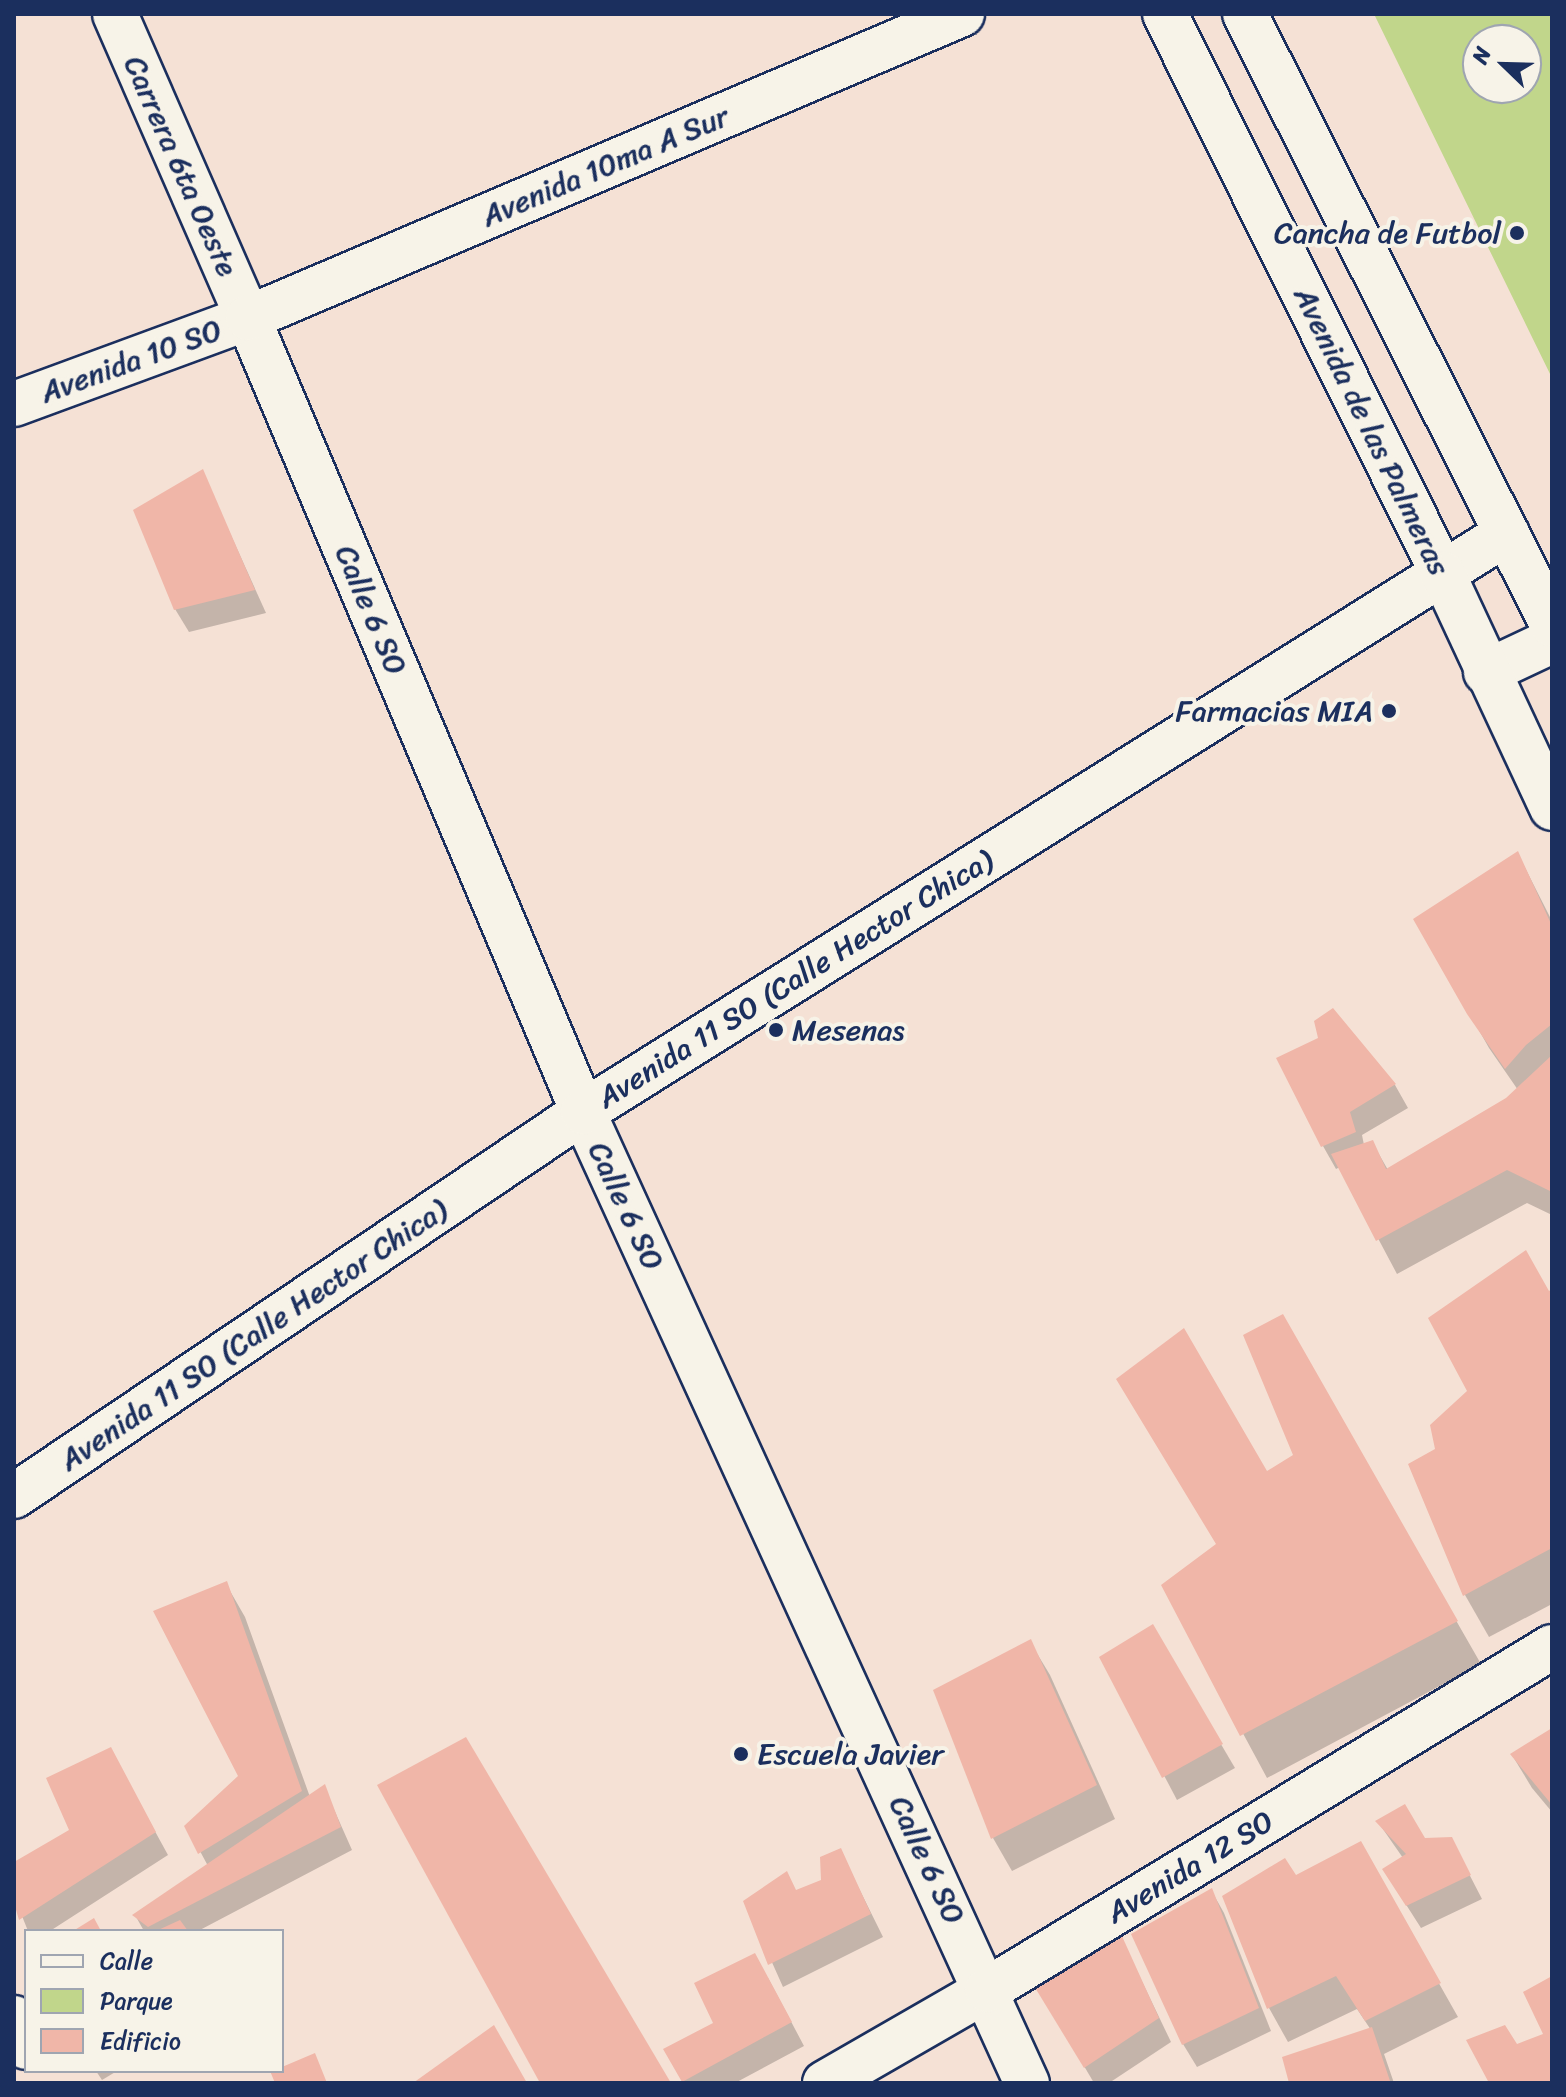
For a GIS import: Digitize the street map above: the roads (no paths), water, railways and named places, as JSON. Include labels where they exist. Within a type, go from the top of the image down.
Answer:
[{"type":"street","name":"Carrera 6ta Oeste","points":[[115,14],[248,318]]},
{"type":"street","name":"Avenida 10ma A Sur","points":[[248,318],[962,14]]},
{"type":"street","name":"Avenida de las Palmeras","points":[[1165,14],[1443,574],[1486,672],[1552,808]]},
{"type":"street","points":[[1245,14],[1552,624]]},
{"type":"street","name":"Avenida 10 SO","points":[[14,404],[248,318]]},
{"type":"street","name":"Calle 6 SO","points":[[248,318],[583,1112],[1027,2083]]},
{"type":"street","name":"Avenida 11 SO (Calle Hector Chica)","points":[[14,1496],[583,1112],[1507,533]]},
{"type":"street","points":[[1486,672],[1552,641]]},
{"type":"street","name":"Avenida 12 SO","points":[[825,2083],[987,1990],[1552,1647]]},
{"type":"street","points":[[14,2018],[24,2042]]},
{"type":"place","name":"Cancha de Futbol","points":[[1517,233]]},
{"type":"place","name":"Farmacias MIA","points":[[1389,711]]},
{"type":"place","name":"Mesenas","points":[[776,1030]]},
{"type":"place","name":"Escuela Javier","points":[[741,1754]]}]
